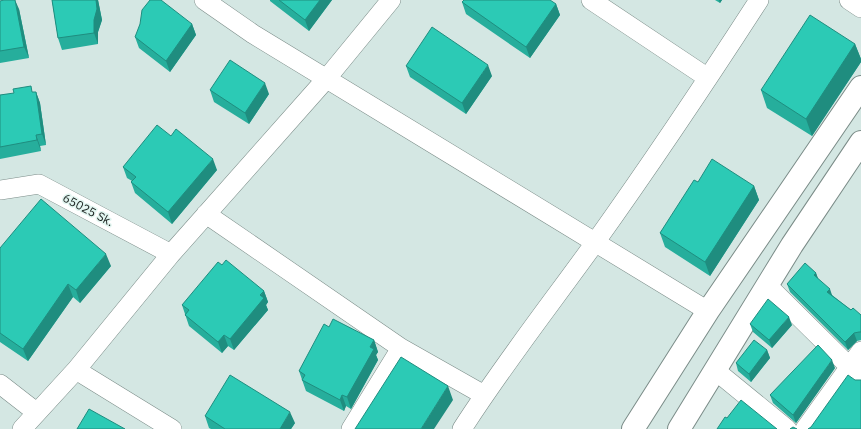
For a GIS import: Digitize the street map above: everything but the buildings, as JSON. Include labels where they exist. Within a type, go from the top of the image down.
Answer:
[{"type":"main road","points":[[633,429],[708,311],[861,87]]},
{"type":"main road","points":[[679,429],[716,371],[767,284],[861,142]]},
{"type":"street","points":[[204,0],[253,34],[708,311]]},
{"type":"street","points":[[22,429],[76,370],[171,254],[327,78],[391,0]]},
{"type":"street","points":[[591,0],[708,78]]},
{"type":"street","points":[[462,429],[484,395],[595,242],[708,78],[759,0]]},
{"type":"street","points":[[849,0],[861,8]]},
{"type":"street","name":"65025 Sk.","points":[[0,190],[39,184],[171,254]]},
{"type":"street","points":[[206,214],[401,348],[484,395]]},
{"type":"street","points":[[767,284],[855,372]]},
{"type":"street","points":[[351,429],[401,348]]},
{"type":"street","points":[[804,429],[855,372],[861,351]]},
{"type":"street","points":[[76,370],[172,429]]},
{"type":"street","points":[[716,371],[787,429]]},
{"type":"street","points":[[0,384],[36,412]]}]
